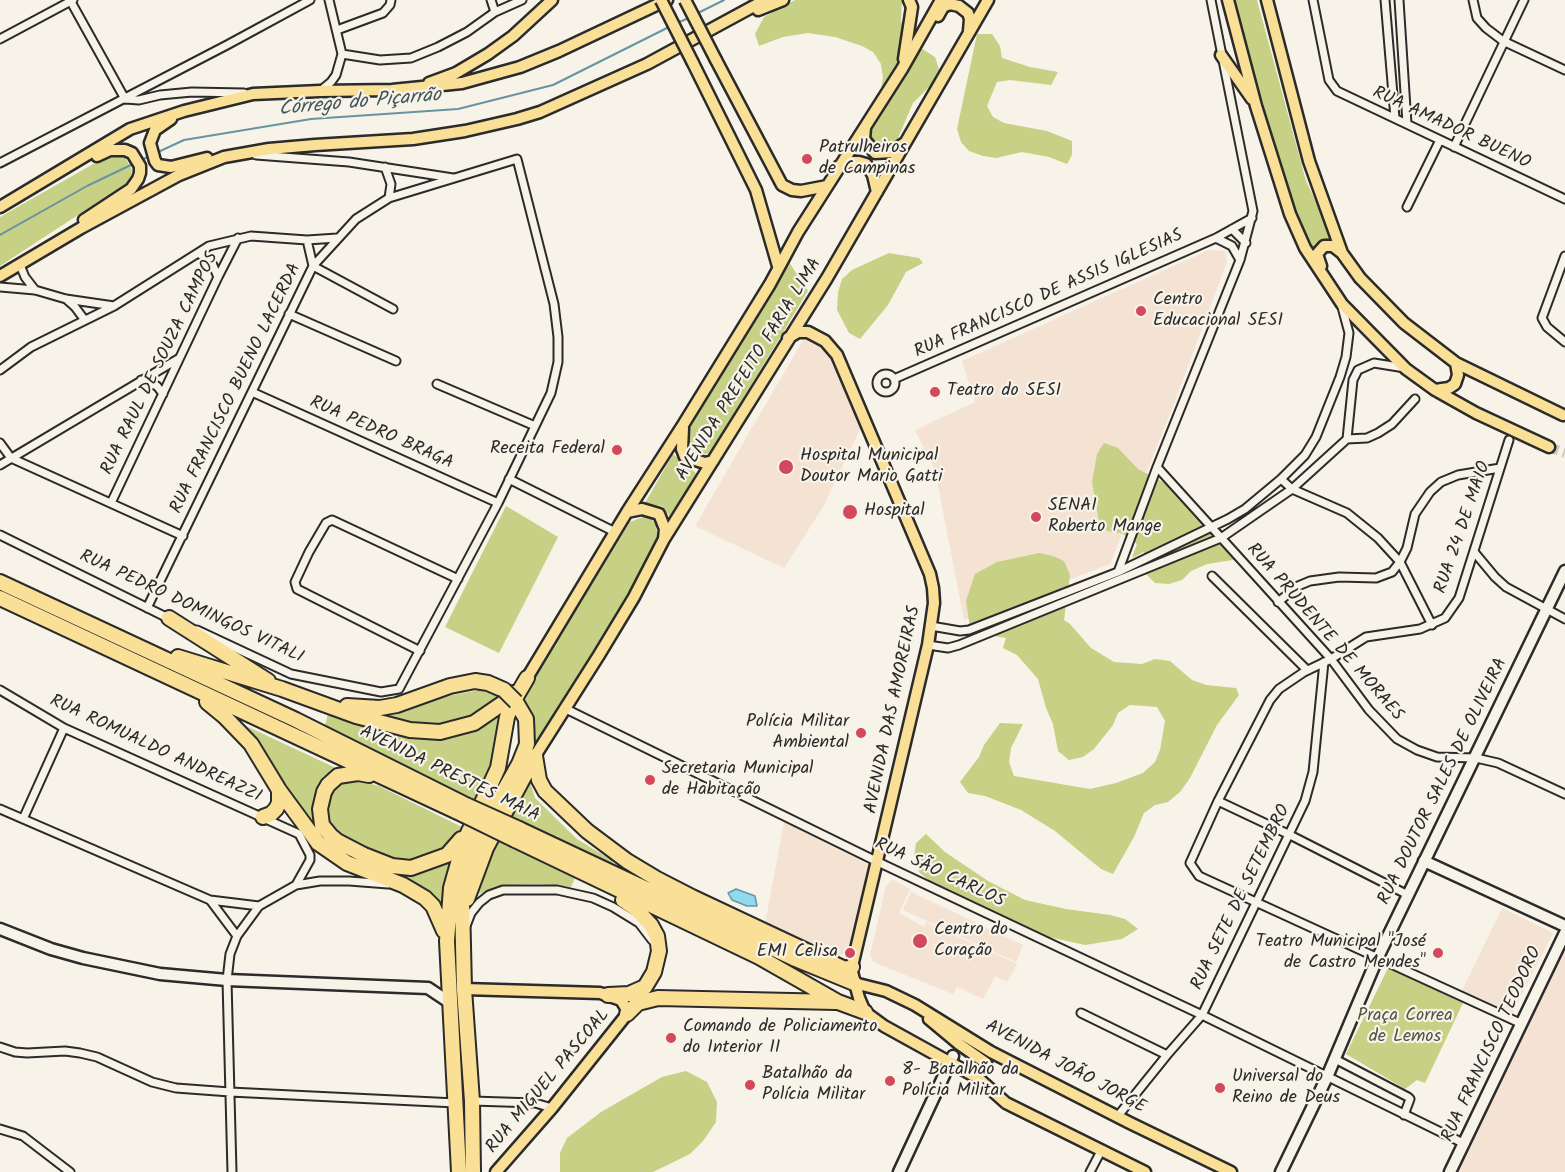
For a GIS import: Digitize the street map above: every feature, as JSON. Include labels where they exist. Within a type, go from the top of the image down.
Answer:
[{"type":"highway","name":"AVENIDA PRESTES MAIA","points":[[0,582],[296,720],[466,810],[517,834],[793,958],[854,983]]},
{"type":"highway","name":"AVENIDA PRESTES MAIA","points":[[0,598],[382,778],[466,810]]},
{"type":"highway","points":[[169,618],[282,689]]},
{"type":"highway","points":[[101,628],[189,662],[410,730],[440,732],[474,723],[506,701],[526,678]]},
{"type":"highway","points":[[167,677],[208,703],[239,729],[251,744],[279,790],[318,843],[347,863],[403,885],[425,898],[441,920],[447,941]]},
{"type":"highway","points":[[459,1172],[447,941],[448,912],[454,872],[470,828],[498,768],[507,717],[526,678]]},
{"type":"highway","points":[[324,704],[380,708],[397,705],[450,686],[475,681],[504,690],[516,702],[526,719],[527,744],[519,764],[478,837],[465,878],[461,919],[472,1101],[473,1172]]},
{"type":"highway","points":[[461,919],[486,849],[536,756]]},
{"type":"highway","points":[[536,756],[539,780],[544,791],[587,831],[627,861],[683,892],[845,969],[852,967]]},
{"type":"highway","points":[[382,778],[358,773],[345,774],[338,776],[328,785],[320,808],[322,825],[331,836],[364,855],[392,866],[411,868],[447,855],[470,828]]},
{"type":"highway","points":[[263,817],[276,809],[279,803],[279,790]]},
{"type":"highway","name":"AVENIDA PRESTES MAIA","points":[[517,834],[583,872],[759,957],[838,1002]]},
{"type":"highway","points":[[583,872],[592,883],[625,902],[645,917],[655,933],[659,951],[654,972],[642,990],[628,994],[608,995]]},
{"type":"highway","points":[[654,972],[660,991],[674,1000]]},
{"type":"highway","points":[[627,1014],[638,1003],[650,999],[838,1002],[865,1012]]},
{"type":"main road","points":[[404,89],[456,73],[488,54],[513,36],[552,0]]},
{"type":"main road","points":[[661,0],[756,190],[778,266]]},
{"type":"main road","points":[[0,207],[130,129],[184,111],[253,94],[404,89],[462,83],[520,67],[667,0]]},
{"type":"main road","points":[[685,0],[782,185],[801,191],[827,186]]},
{"type":"main road","points":[[0,276],[81,228],[179,175],[224,157],[315,145],[413,139],[517,120],[647,64],[765,0]]},
{"type":"main road","points":[[716,27],[783,0]]},
{"type":"main road","points":[[902,69],[912,7],[909,0]]},
{"type":"main road","name":"AVENIDA PREFEITO FARIA LIMA","points":[[526,678],[627,512],[684,425],[839,166],[902,69],[941,0]]},
{"type":"main road","name":"AVENIDA PREFEITO FARIA LIMA","points":[[536,756],[605,646],[664,539],[827,278],[988,0]]},
{"type":"main road","points":[[1228,0],[1256,106],[1290,214],[1305,248],[1342,304],[1406,369],[1435,390],[1476,413],[1550,447]]},
{"type":"main road","points":[[1267,0],[1309,161],[1342,253],[1360,278],[1404,323],[1456,363],[1563,415]]},
{"type":"main road","points":[[918,42],[943,7],[950,4],[959,6],[968,13],[969,31]]},
{"type":"main road","points":[[1221,55],[1256,106]]},
{"type":"main road","points":[[184,111],[159,126],[152,136],[150,143],[155,160],[162,167],[167,167],[208,157],[224,157]]},
{"type":"main road","points":[[866,125],[864,139],[875,153],[892,152],[906,142]]},
{"type":"main road","points":[[48,248],[58,236],[131,189],[138,179],[140,166],[132,153],[125,150],[110,150],[87,162],[52,175]]},
{"type":"main road","points":[[839,166],[850,162],[866,164],[873,175],[877,192]]},
{"type":"main road","points":[[1323,277],[1317,254],[1319,249],[1324,246],[1333,246],[1342,253]]},
{"type":"main road","name":"AVENIDA DAS AMOREIRAS","points":[[788,338],[798,332],[808,332],[825,341],[837,355],[930,574],[934,603],[928,645],[878,862]]},
{"type":"main road","points":[[1435,390],[1449,388],[1455,384],[1458,375],[1456,363]]},
{"type":"main road","points":[[684,425],[681,438],[685,457],[705,463],[713,461]]},
{"type":"main road","points":[[627,512],[642,509],[659,514],[665,529],[664,539]]},
{"type":"main road","points":[[878,862],[852,967],[854,983],[865,1012],[884,1026],[951,1060],[978,1078],[1006,1103],[1145,1172]]},
{"type":"main road","name":"AVENIDA PRESTES MAIA","points":[[854,983],[886,991]]},
{"type":"main road","points":[[464,989],[608,995],[623,1003],[627,1014]]},
{"type":"main road","name":"AVENIDA JOÃO JORGE","points":[[886,991],[915,1005],[991,1052],[1231,1172]]},
{"type":"main road","points":[[915,1005],[950,1037],[986,1063]]},
{"type":"main road","name":"RUA MIGUEL PASCOAL","points":[[496,1172],[552,1108],[627,1014]]},
{"type":"main road","points":[[1006,1103],[1032,1107]]},
{"type":"street","points":[[0,39],[71,0],[125,99]]},
{"type":"street","points":[[0,163],[310,0]]},
{"type":"street","points":[[320,91],[336,75],[342,54],[329,0]]},
{"type":"street","points":[[337,30],[383,13],[391,0]]},
{"type":"street","points":[[491,0],[495,12]]},
{"type":"street","points":[[342,54],[380,60],[411,58],[467,32],[495,12],[522,0]]},
{"type":"street","points":[[1118,572],[1157,466],[1240,260],[1252,218],[1252,200],[1211,0]]},
{"type":"street","name":"RUA AMADOR BUENO","points":[[1313,0],[1332,86],[1345,96],[1565,199]]},
{"type":"street","points":[[1385,0],[1395,118]]},
{"type":"street","points":[[1399,0],[1407,124]]},
{"type":"street","points":[[1473,0],[1477,18],[1485,28],[1503,41],[1565,70]]},
{"type":"street","points":[[1454,147],[1524,0]]},
{"type":"street","points":[[125,99],[140,100],[160,95],[192,92],[253,94]]},
{"type":"street","points":[[1394,108],[1406,106]]},
{"type":"street","points":[[1407,207],[1440,140]]},
{"type":"street","points":[[238,154],[282,156],[386,167],[456,178]]},
{"type":"street","name":"RUA FRANCISCO BUENO LACERDA","points":[[147,608],[313,266],[356,219],[389,198],[517,159],[551,294],[558,337],[558,362],[551,393],[535,426]]},
{"type":"street","points":[[386,167],[391,184],[389,198]]},
{"type":"street","name":"RUA FRANCISCO DE ASSIS IGLESIAS","points":[[894,379],[1216,238],[1252,218]]},
{"type":"street","points":[[1232,229],[1246,243]]},
{"type":"street","points":[[0,370],[31,347],[114,306],[208,246],[238,238],[266,236],[307,240],[337,238]]},
{"type":"street","name":"RUA RAUL DE SOUZA CAMPOS","points":[[111,503],[178,359],[238,238]]},
{"type":"street","points":[[1216,238],[1232,246],[1240,260]]},
{"type":"street","points":[[307,240],[313,266],[393,309]]},
{"type":"street","points":[[198,253],[211,261],[218,277]]},
{"type":"street","points":[[1565,256],[1542,318],[1547,327],[1565,342]]},
{"type":"street","points":[[20,265],[25,277],[35,290]]},
{"type":"street","points":[[0,287],[35,290],[66,299],[114,306]]},
{"type":"street","points":[[66,299],[84,319]]},
{"type":"street","points":[[931,626],[964,631],[1118,572],[1245,508],[1281,479],[1311,446],[1346,357],[1348,333],[1342,304]]},
{"type":"street","points":[[289,314],[396,361]]},
{"type":"street","points":[[0,465],[178,359]]},
{"type":"street","points":[[1347,439],[1353,380],[1358,370],[1374,363],[1406,369]]},
{"type":"street","points":[[141,380],[157,386],[163,394]]},
{"type":"street","points":[[437,384],[535,426],[498,504],[420,651],[297,589],[295,582],[326,523],[332,520],[458,579]]},
{"type":"street","name":"RUA PEDRO BRAGA","points":[[252,392],[498,504]]},
{"type":"street","points":[[928,645],[945,648],[959,645],[1221,538],[1292,489],[1347,439],[1368,438],[1378,433],[1392,424],[1415,399]]},
{"type":"street","name":"RUA 24 DE MAIO","points":[[1256,904],[1198,876],[1190,863],[1218,801],[1270,700],[1279,689],[1307,670],[1327,661],[1366,637],[1420,629],[1445,618],[1459,598],[1509,440]]},
{"type":"street","points":[[0,443],[12,458],[183,536]]},
{"type":"street","name":"RUA PRUDENTE DE MORAES","points":[[1157,466],[1212,526],[1369,710],[1397,739],[1437,758],[1476,758],[1504,766],[1565,794]]},
{"type":"street","points":[[1278,602],[1298,586],[1310,581],[1338,577],[1376,578],[1392,572],[1407,548],[1415,514],[1430,492],[1442,482],[1458,475],[1500,468]]},
{"type":"street","points":[[509,479],[615,532]]},
{"type":"street","points":[[1281,479],[1292,489],[1347,513],[1378,538],[1400,562],[1432,625]]},
{"type":"street","name":"RUA PEDRO DOMINGOS VITALI","points":[[0,535],[147,608],[214,636],[291,674],[381,692],[399,689],[420,651]]},
{"type":"street","points":[[1475,553],[1506,587],[1565,618]]},
{"type":"street","name":"RUA DOUTOR SALES DE OLIVEIRA","points":[[1281,1172],[1328,1077],[1377,959],[1565,571]]},
{"type":"street","points":[[1212,576],[1307,670]]},
{"type":"street","name":"RUA SETE DE SETEMBRO","points":[[1117,1117],[1202,1015],[1290,835],[1310,787],[1327,661]]},
{"type":"street","name":"RUA ROMUALDO ANDREAZZI","points":[[0,690],[64,728],[299,834],[310,855],[310,860],[296,885]]},
{"type":"street","name":"RUA SÃO CARLOS","points":[[564,708],[878,862],[1202,1015],[1465,1144]]},
{"type":"street","points":[[23,819],[64,728]]},
{"type":"street","points":[[1218,801],[1408,895]]},
{"type":"street","points":[[0,809],[210,900],[259,906]]},
{"type":"street","points":[[1424,861],[1565,926]]},
{"type":"street","points":[[232,1172],[227,981],[231,954],[237,936],[259,906],[296,885],[320,881],[349,881],[403,885]]},
{"type":"street","points":[[463,937],[471,913],[489,895],[503,890],[557,890],[575,892],[593,898],[626,915],[645,929],[659,951]]},
{"type":"street","points":[[210,900],[237,936]]},
{"type":"street","points":[[1256,904],[1522,1024]]},
{"type":"street","points":[[0,929],[51,949],[119,967],[160,974],[227,981],[428,988],[450,1002]]},
{"type":"street","name":"RUA FRANCISCO TEODORO","points":[[1450,1172],[1565,933]]},
{"type":"street","points":[[1081,1013],[1167,1055]]},
{"type":"street","points":[[0,1047],[27,1053],[65,1051],[80,1053],[97,1057],[163,1085],[176,1088],[456,1103]]},
{"type":"street","points":[[1335,1059],[1408,1097],[1410,1099],[1404,1115]]},
{"type":"street","points":[[899,1172],[951,1060]]},
{"type":"street","points":[[472,1101],[536,1103],[552,1108]]},
{"type":"street","points":[[0,1129],[23,1136],[70,1172]]},
{"type":"street","points":[[1090,1172],[1101,1150]]},
{"type":"shaded area","points":[[1209,250],[1225,251],[1227,262],[1110,564],[964,620],[935,470],[915,430],[975,402],[962,361]]},
{"type":"shaded area","name":"Hospital Municipal Doutor Mario Gatti","points":[[806,335],[828,348],[861,427],[823,507],[784,568],[695,526]]},
{"type":"shaded area","points":[[784,822],[874,867],[851,952],[834,956],[765,924]]},
{"type":"shaded area","name":"Centro do Coração","points":[[893,880],[910,889],[899,913],[924,927],[926,922],[1017,964],[1007,982],[995,976],[983,999],[957,987],[953,994],[873,962],[870,955],[886,886]]},
{"type":"shaded area","points":[[911,892],[1023,945],[1016,962],[903,910]]},
{"type":"shaded area","points":[[1502,908],[1553,933],[1511,1016],[1461,993]]},
{"type":"shaded area","points":[[1565,950],[1565,1172],[1457,1172]]},
{"type":"green space","points":[[795,0],[902,0],[901,21],[905,33],[913,43],[935,57],[939,69],[932,84],[913,103],[892,152],[880,156],[866,154],[862,141],[878,105],[883,78],[881,64],[873,52],[835,37],[808,33],[783,37],[759,46],[755,34],[764,17]]},
{"type":"green space","points":[[1232,0],[1257,0],[1306,181],[1335,242],[1309,250],[1281,180]]},
{"type":"green space","points":[[977,34],[992,34],[1000,46],[1002,58],[1030,67],[1058,72],[1051,85],[1010,80],[997,82],[987,106],[993,117],[1004,123],[1047,131],[1072,141],[1072,155],[1067,164],[1049,157],[1022,152],[996,158],[983,156],[969,151],[961,142],[957,129]]},
{"type":"green space","points":[[109,155],[125,157],[132,170],[130,181],[0,266],[0,217]]},
{"type":"green space","points":[[889,253],[919,258],[923,263],[906,272],[888,305],[860,339],[849,333],[837,310],[838,292],[842,279],[852,270]]},
{"type":"green space","points":[[789,262],[808,291],[710,453],[699,455],[691,452],[687,444],[688,428]]},
{"type":"green space","points":[[1104,443],[1118,448],[1138,469],[1163,482],[1165,476],[1232,544],[1239,559],[1207,564],[1191,571],[1182,580],[1169,584],[1155,583],[1146,574],[1144,552],[1132,558],[1137,544],[1121,533],[1107,531],[1099,521],[1092,482],[1097,454]]},
{"type":"green space","points":[[673,454],[696,473],[671,518],[662,506],[645,503]]},
{"type":"green space","points":[[506,506],[558,537],[499,653],[445,627]]},
{"type":"green space","points":[[648,515],[656,525],[658,541],[595,651],[533,747],[534,723],[522,697],[630,522]]},
{"type":"green space","points":[[1039,553],[1064,561],[1070,575],[1064,620],[1091,648],[1114,662],[1142,664],[1155,659],[1170,661],[1192,680],[1206,685],[1236,688],[1239,695],[1217,725],[1190,778],[1180,792],[1168,802],[1155,805],[1144,813],[1134,837],[1113,874],[1101,869],[1055,831],[1021,810],[985,796],[968,793],[960,782],[1000,723],[1023,724],[1011,748],[1009,762],[1014,776],[1090,789],[1143,773],[1155,762],[1160,750],[1165,721],[1157,707],[1130,705],[1118,713],[1113,725],[1094,749],[1083,757],[1069,760],[1058,751],[1053,724],[1038,679],[1017,655],[1003,648],[1006,638],[981,634],[970,628],[966,601],[975,574],[997,562]]},
{"type":"green space","points":[[479,690],[500,696],[462,721],[419,725],[378,715],[408,704]]},
{"type":"green space","points":[[503,710],[494,762],[477,802],[325,726],[328,713],[386,730],[433,739],[459,733]]},
{"type":"green space","points":[[244,725],[338,769],[323,777],[315,797],[312,823]]},
{"type":"green space","points":[[528,775],[535,798],[577,839],[613,861],[611,865],[510,816]]},
{"type":"green space","points":[[356,780],[379,786],[464,828],[444,852],[410,863],[371,851],[339,835],[330,827],[326,817],[327,798],[337,785]]},
{"type":"green space","points":[[926,834],[945,852],[988,881],[1025,900],[1110,915],[1125,919],[1138,929],[1122,939],[1085,945],[1044,936],[1015,926],[939,889],[919,872],[914,857],[916,843]]},
{"type":"green space","points":[[495,840],[576,876],[571,887],[538,884],[505,885],[479,894]]},
{"type":"green space","points":[[453,858],[447,877],[442,911],[427,891],[409,879],[397,875],[428,869]]},
{"type":"green space","name":"Praça Correa de Lemos","points":[[1388,968],[1463,1003],[1425,1083],[1417,1080],[1405,1089],[1346,1054]]},
{"type":"green space","points":[[686,1071],[707,1082],[717,1102],[716,1122],[703,1141],[690,1154],[653,1172],[560,1172],[560,1153],[567,1138],[601,1112],[662,1077]]},
{"type":"water","points":[[736,889],[755,896],[757,906],[747,906],[732,900],[728,893]]},
{"type":"waterway","name":"Córrego do Piçarrão","points":[[696,14],[724,0]]},
{"type":"waterway","name":"Córrego do Piçarrão","points":[[677,23],[691,17]]},
{"type":"waterway","name":"Córrego do Piçarrão","points":[[156,153],[184,140],[311,119],[458,109],[553,85],[669,27]]},
{"type":"waterway","name":"Córrego do Piçarrão","points":[[140,161],[151,155]]},
{"type":"waterway","name":"Córrego do Piçarrão","points":[[0,235],[87,186],[135,163]]},
{"type":"tunnel","points":[[1549,447],[1565,453]]},
{"type":"place","name":"Patrulheiros de Campinas","points":[[807,159]]},
{"type":"place","name":"Centro Educacional SESI","points":[[1141,311]]},
{"type":"place","name":"Teatro do SESI","points":[[935,392]]},
{"type":"place","name":"Receita Federal","points":[[617,450]]},
{"type":"place","name":"Hospital Municipal Doutor Mario Gatti","points":[[786,467]]},
{"type":"place","name":"Hospital","points":[[850,512]]},
{"type":"place","name":"SENAI Roberto Mange","points":[[1036,517]]},
{"type":"place","name":"Polícia Militar Ambiental","points":[[861,733]]},
{"type":"place","name":"Secretaria Municipal de Habitação","points":[[650,780]]},
{"type":"place","name":"Centro do Coração","points":[[920,941]]},
{"type":"place","name":"EMI Celisa","points":[[850,953]]},
{"type":"place","name":"Teatro Municipal \"José de Castro Mendes\"","points":[[1438,953]]},
{"type":"place","name":"Comando de Policiamento do Interior II","points":[[671,1038]]},
{"type":"place","name":"8- Batalhão da Polícia Militar","points":[[890,1081]]},
{"type":"place","name":"Batalhão da Polícia Militar","points":[[750,1085]]},
{"type":"place","name":"Universal do Reino de Deus","points":[[1220,1088]]}]
